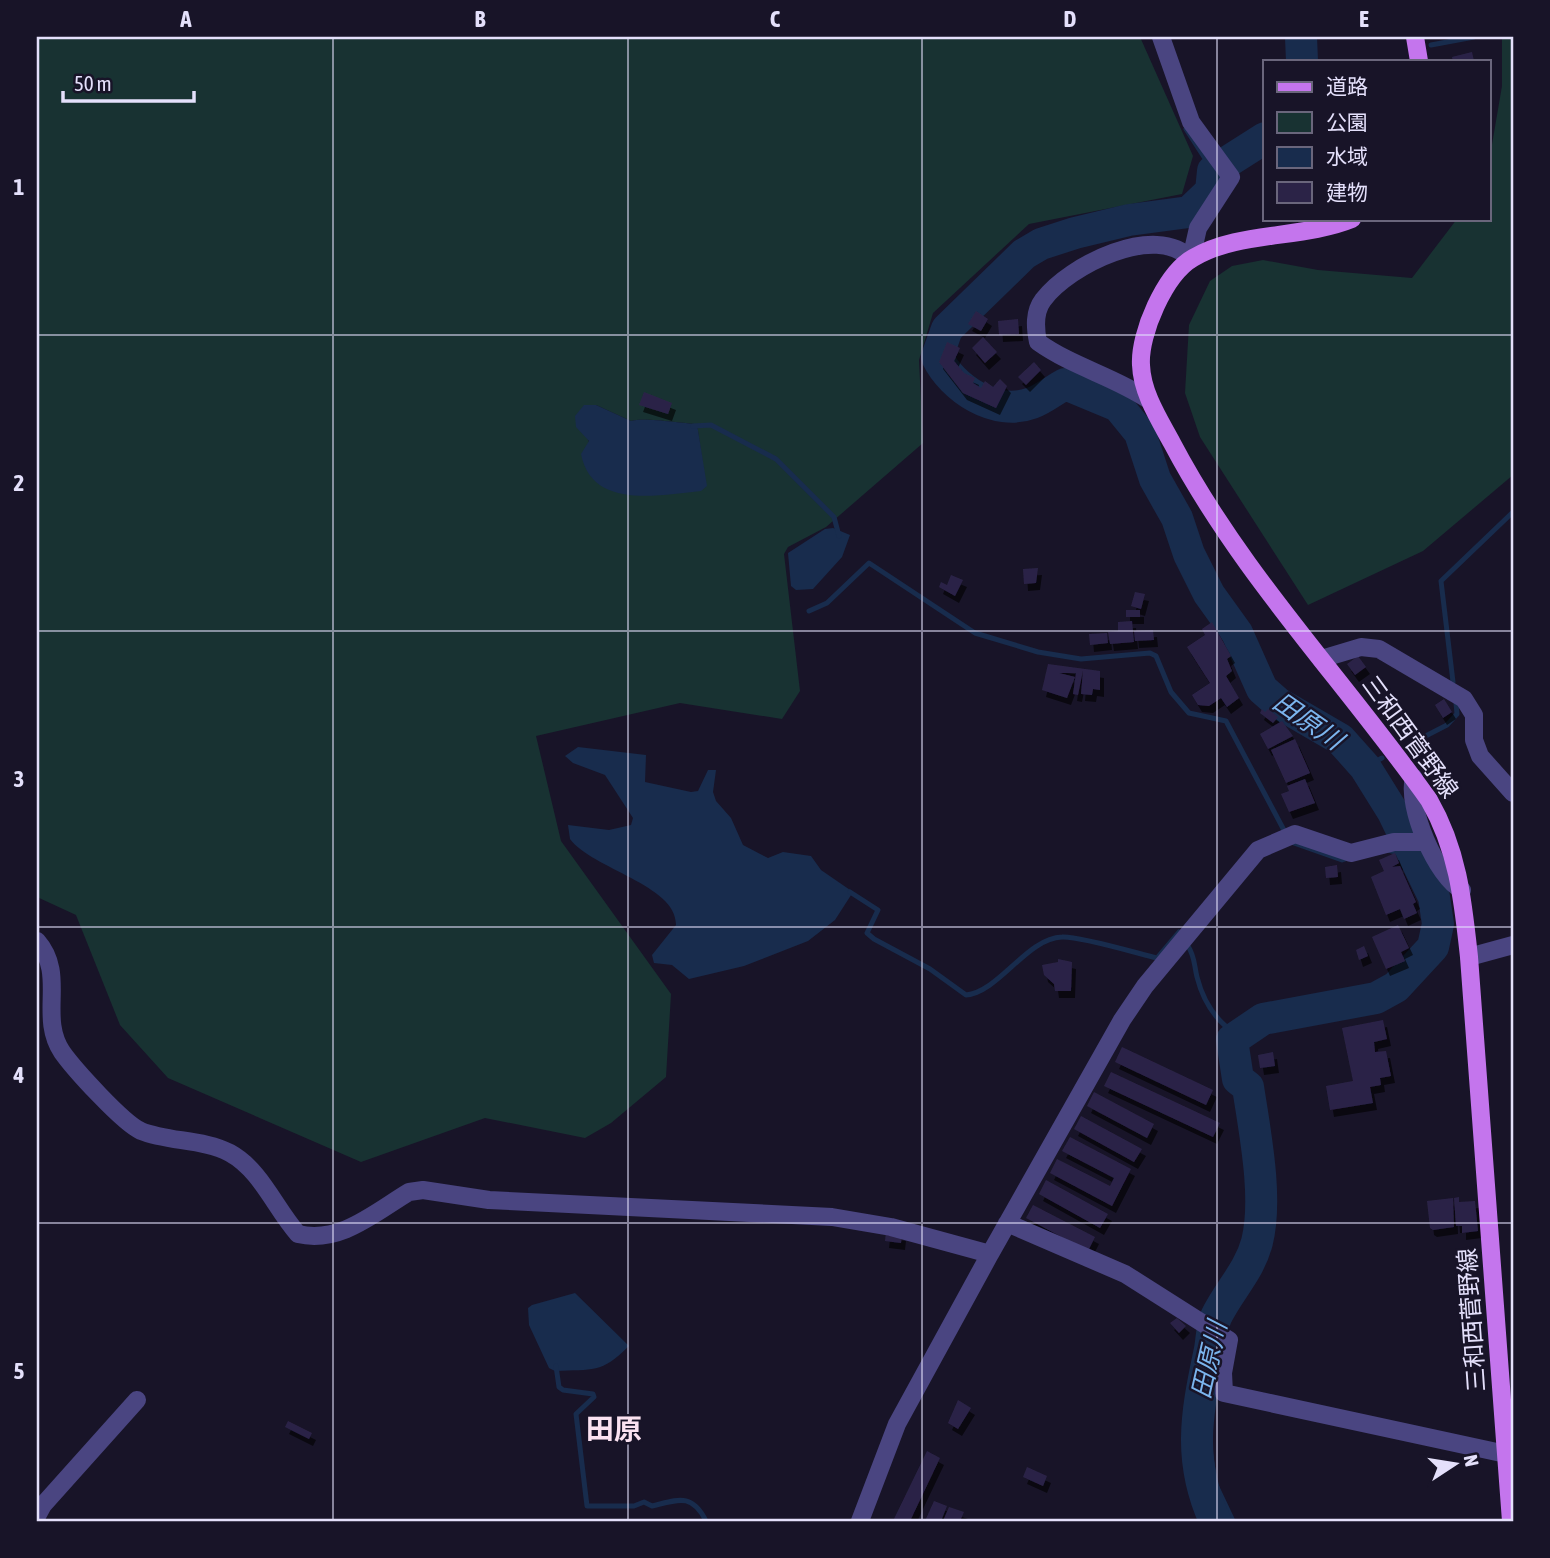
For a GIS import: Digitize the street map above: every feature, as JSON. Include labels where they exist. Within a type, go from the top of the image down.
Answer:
[{"type":"main road","points":[[1415,37],[1419,60]]},
{"type":"main road","name":"三和西菅野線","points":[[1348,220],[1266,239],[1232,243],[1191,259],[1163,291],[1152,314],[1140,364],[1149,400],[1199,495],[1253,573],[1413,778],[1439,818],[1462,890],[1469,957],[1506,1348],[1506,1454],[1511,1521]]},
{"type":"street","points":[[1161,37],[1191,122],[1231,177],[1198,228],[1191,259]]},
{"type":"street","points":[[1149,400],[1123,383],[1062,359],[1038,342],[1035,325],[1037,312],[1042,300],[1063,280],[1091,261],[1157,244],[1181,248],[1191,259]]},
{"type":"street","points":[[1321,659],[1361,647],[1379,649],[1464,699],[1474,715],[1474,740],[1480,756],[1513,793]]},
{"type":"street","points":[[1413,778],[1410,790],[1422,842],[1451,884],[1462,890]]},
{"type":"street","points":[[860,1521],[897,1424],[1007,1223],[1122,1020],[1145,986],[1258,850],[1295,834],[1351,853],[1394,842],[1422,842]]},
{"type":"street","points":[[37,941],[51,965],[54,981],[49,1025],[61,1051],[116,1112],[139,1130],[228,1152],[251,1168],[298,1234],[315,1238],[335,1236],[409,1192],[423,1190],[489,1200],[832,1217],[891,1227],[990,1254]]},
{"type":"street","points":[[1469,957],[1513,944]]},
{"type":"street","points":[[1007,1223],[1125,1274],[1229,1340],[1223,1373],[1224,1393],[1506,1454]]},
{"type":"street","points":[[37,1516],[43,1505],[136,1400]]},
{"type":"green space","points":[[37,37],[1140,37],[1193,156],[1182,194],[1029,224],[933,313],[919,360],[923,443],[826,527],[788,547],[784,554],[800,691],[782,719],[680,703],[536,736],[561,841],[671,994],[666,1077],[611,1123],[585,1138],[485,1118],[361,1162],[168,1078],[120,1025],[76,915],[37,897]],"holes":[[[596,405],[631,421],[697,424],[706,486],[586,448],[589,442],[586,435]]]},
{"type":"green space","points":[[1502,37],[1513,37],[1513,475],[1423,551],[1308,605],[1200,437],[1185,393],[1189,325],[1210,281],[1232,266],[1263,260],[1318,270],[1412,278],[1456,220],[1490,220],[1490,156],[1502,86]]},
{"type":"water","points":[[584,405],[596,405],[631,421],[697,424],[707,486],[701,491],[647,496],[629,495],[598,484],[588,472],[581,454],[589,441],[576,427],[575,416]]},
{"type":"water","points":[[833,528],[850,535],[842,557],[813,589],[796,590],[791,586],[788,553],[825,529]]},
{"type":"water","points":[[578,747],[646,755],[645,782],[691,792],[698,791],[708,770],[716,770],[713,792],[716,801],[731,818],[743,845],[768,858],[783,852],[811,856],[821,870],[853,892],[835,920],[808,941],[744,966],[689,979],[672,965],[654,963],[652,955],[676,925],[673,911],[649,888],[581,850],[570,839],[568,825],[609,830],[631,825],[633,818],[605,775],[573,763],[565,756]]},
{"type":"water","points":[[575,1293],[629,1346],[603,1366],[588,1370],[555,1371],[549,1368],[529,1325],[528,1308]]},
{"type":"building","points":[[1472,52],[1474,60],[1453,60],[1452,57]]},
{"type":"building","points":[[976,311],[988,319],[981,331],[968,324]]},
{"type":"building","points":[[1018,319],[1019,334],[999,335],[998,321]]},
{"type":"building","points":[[983,337],[997,352],[985,363],[972,348]]},
{"type":"building","points":[[947,342],[960,348],[954,361],[964,373],[975,378],[973,383],[981,388],[985,381],[993,387],[1000,379],[1007,386],[996,408],[963,393],[939,362]]},
{"type":"building","points":[[1034,362],[1041,370],[1026,385],[1018,377]]},
{"type":"building","points":[[644,392],[672,403],[668,414],[639,405]]},
{"type":"building","points":[[1038,568],[1036,583],[1024,584],[1023,569]]},
{"type":"building","points":[[951,575],[963,580],[955,596],[939,587],[941,582],[947,585]]},
{"type":"building","points":[[1135,592],[1145,594],[1141,609],[1131,606]]},
{"type":"building","points":[[1126,610],[1140,610],[1140,617],[1126,617]]},
{"type":"building","points":[[1132,621],[1134,642],[1110,644],[1108,632],[1118,631],[1118,622]]},
{"type":"building","points":[[1212,622],[1231,656],[1227,659],[1232,671],[1226,676],[1239,698],[1227,707],[1221,698],[1209,706],[1198,705],[1192,695],[1210,683],[1187,647],[1205,635],[1202,629]]},
{"type":"building","points":[[1153,630],[1154,640],[1135,641],[1134,631]]},
{"type":"building","points":[[1107,633],[1108,643],[1090,645],[1089,634]]},
{"type":"building","points":[[1358,656],[1366,667],[1355,675],[1347,664]]},
{"type":"building","points":[[1048,664],[1100,671],[1100,690],[1093,689],[1092,695],[1081,694],[1083,670],[1078,695],[1073,694],[1076,673],[1059,673],[1075,677],[1067,698],[1042,690]]},
{"type":"building","points":[[1444,699],[1452,712],[1443,718],[1435,705]]},
{"type":"building","points":[[1262,709],[1265,712],[1268,709],[1278,717],[1273,723],[1260,713]]},
{"type":"building","points":[[1282,721],[1293,736],[1268,749],[1260,734]]},
{"type":"building","points":[[1295,739],[1310,773],[1286,783],[1271,750]]},
{"type":"building","points":[[1305,779],[1315,803],[1289,812],[1281,794],[1289,791],[1287,786]]},
{"type":"building","points":[[1395,853],[1399,863],[1392,867],[1400,866],[1416,902],[1413,904],[1417,913],[1404,919],[1400,909],[1386,915],[1371,877],[1384,871],[1379,860]]},
{"type":"building","points":[[1337,865],[1338,877],[1326,878],[1325,867]]},
{"type":"building","points":[[1398,925],[1409,948],[1401,952],[1405,961],[1386,969],[1372,937]]},
{"type":"building","points":[[1364,946],[1368,956],[1359,960],[1356,950]]},
{"type":"building","points":[[1058,959],[1072,962],[1071,991],[1055,991],[1054,984],[1044,975],[1042,965],[1058,962]]},
{"type":"building","points":[[1383,1020],[1387,1039],[1374,1042],[1375,1052],[1386,1051],[1391,1076],[1380,1078],[1381,1085],[1370,1087],[1373,1103],[1330,1110],[1326,1086],[1353,1081],[1342,1028]]},
{"type":"building","points":[[1122,1047],[1213,1090],[1206,1105],[1115,1062]]},
{"type":"building","points":[[1273,1052],[1275,1066],[1260,1068],[1258,1055]]},
{"type":"building","points":[[1111,1072],[1220,1123],[1213,1137],[1104,1086]]},
{"type":"building","points":[[1094,1092],[1154,1124],[1147,1138],[1087,1106]]},
{"type":"building","points":[[1081,1116],[1142,1149],[1134,1162],[1074,1129]]},
{"type":"building","points":[[1070,1137],[1131,1169],[1112,1206],[1050,1173],[1057,1159],[1110,1186],[1114,1178],[1062,1151]]},
{"type":"building","points":[[1046,1180],[1108,1214],[1100,1228],[1039,1194]]},
{"type":"building","points":[[1459,1197],[1459,1202],[1475,1201],[1478,1231],[1462,1233],[1462,1226],[1456,1226],[1454,1198]]},
{"type":"building","points":[[1453,1198],[1454,1227],[1433,1230],[1430,1228],[1427,1201]]},
{"type":"building","points":[[1033,1205],[1095,1237],[1088,1251],[1026,1218]]},
{"type":"building","points":[[886,1232],[902,1234],[901,1243],[885,1241]]},
{"type":"building","points":[[1177,1318],[1186,1326],[1179,1333],[1170,1323]]},
{"type":"building","points":[[958,1400],[971,1408],[958,1429],[948,1423]]},
{"type":"building","points":[[288,1421],[312,1433],[309,1439],[285,1427]]},
{"type":"building","points":[[927,1451],[940,1458],[910,1521],[893,1521]]},
{"type":"building","points":[[1027,1467],[1047,1476],[1043,1486],[1023,1477]]},
{"type":"building","points":[[934,1501],[947,1506],[941,1521],[925,1521]]},
{"type":"building","points":[[949,1507],[964,1512],[960,1521],[943,1521]]},
{"type":"waterway","name":"田原川","points":[[1301,37],[1302,60]]},
{"type":"waterway","points":[[1431,45],[1474,37]]},
{"type":"waterway","points":[[1186,129],[1213,171]]},
{"type":"waterway","name":"田原川","points":[[1215,1521],[1201,1479],[1198,1418],[1214,1322],[1253,1253],[1260,1225],[1261,1206],[1257,1145],[1248,1087],[1238,1079],[1232,1040],[1263,1019],[1376,998],[1396,987],[1433,947],[1438,924],[1434,897],[1393,812],[1365,767],[1340,739],[1278,703],[1262,689],[1237,633],[1209,594],[1189,554],[1177,518],[1155,479],[1140,433],[1118,406],[1065,384],[1032,403],[1018,406],[990,403],[964,389],[937,357],[947,329],[1024,254],[1041,244],[1075,233],[1129,220],[1189,212],[1211,191],[1213,171],[1263,139]]},
{"type":"waterway","points":[[693,426],[711,425],[776,459],[834,517],[839,536]]},
{"type":"waterway","points":[[1453,682],[1441,581],[1513,512]]},
{"type":"waterway","points":[[809,611],[827,603],[869,563],[975,633],[1038,652],[1081,659],[1150,653],[1156,656],[1171,692],[1189,713],[1226,721],[1286,834]]},
{"type":"waterway","points":[[1412,743],[1447,725],[1457,714],[1456,703]]},
{"type":"waterway","points":[[1365,767],[1382,758]]},
{"type":"waterway","points":[[1291,842],[1342,860],[1348,858]]},
{"type":"waterway","points":[[1388,850],[1415,857]]},
{"type":"waterway","points":[[850,892],[878,910],[867,933],[930,969],[966,995],[990,985],[1025,955],[1049,940],[1062,937],[1081,939],[1157,958],[1179,932],[1180,935]]},
{"type":"waterway","points":[[1188,946],[1207,1002],[1216,1017],[1236,1034]]},
{"type":"waterway","points":[[1233,1521],[1215,1483],[1209,1444],[1210,1351],[1241,1292],[1248,1269]]},
{"type":"waterway","points":[[556,1366],[559,1387],[563,1390],[593,1394],[594,1397],[576,1414],[587,1506],[634,1506],[644,1502],[652,1506],[683,1500],[695,1506],[706,1521]]},
{"type":"district","name":"田原","points":[[614,1429]]}]
